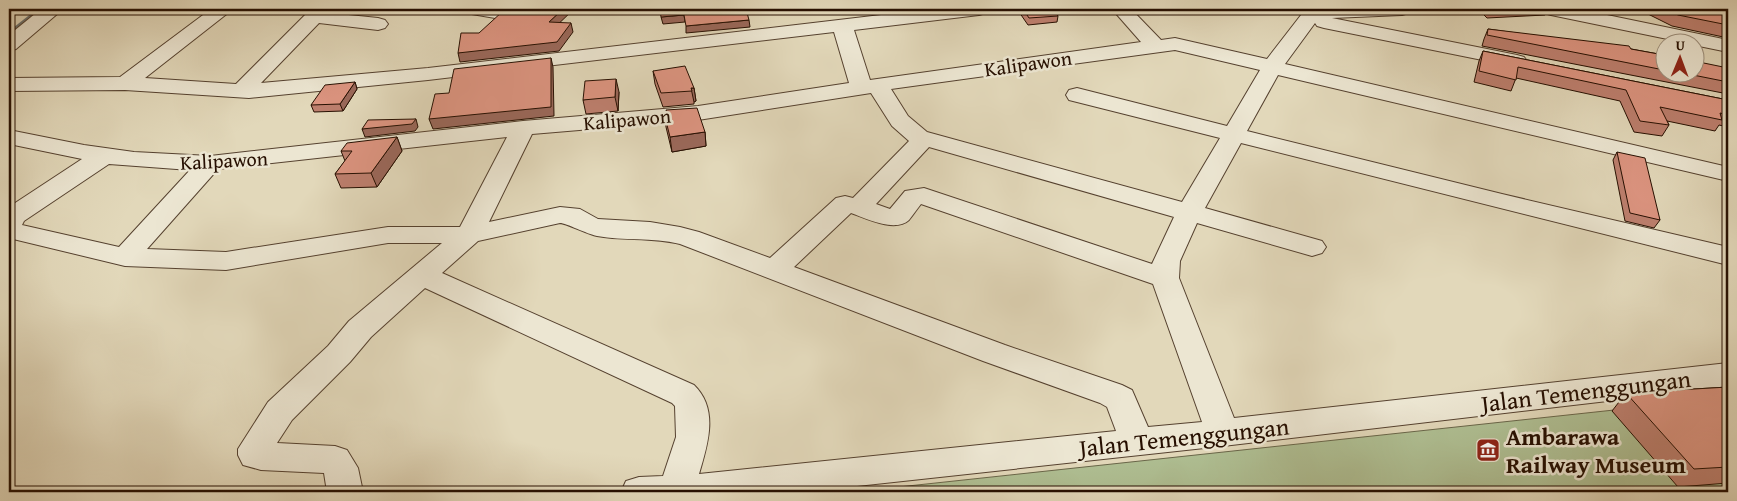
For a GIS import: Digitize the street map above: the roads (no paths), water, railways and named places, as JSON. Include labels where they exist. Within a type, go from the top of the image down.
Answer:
[{"type":"street","points":[[9,46],[53,9]]},
{"type":"street","points":[[125,83],[223,9]]},
{"type":"street","points":[[472,9],[501,12],[519,9]]},
{"type":"street","points":[[9,85],[125,83],[241,91],[428,74],[850,19],[971,9]]},
{"type":"street","points":[[1122,9],[1156,46]]},
{"type":"street","points":[[1223,433],[1166,278],[1166,261],[1189,213],[1272,68],[1308,19],[1320,13],[1402,9]]},
{"type":"street","points":[[1551,9],[1728,46]]},
{"type":"street","points":[[241,91],[318,13],[378,24]]},
{"type":"street","points":[[850,19],[869,86],[910,132],[924,139],[1312,247]]},
{"type":"street","points":[[1308,19],[1533,64]]},
{"type":"street","name":"Kalipawon","points":[[9,138],[102,156],[176,164],[210,164],[523,128],[698,113],[869,86],[1175,44],[1191,46],[1272,68],[1728,174]]},
{"type":"street","points":[[1077,95],[1502,202],[1728,256]]},
{"type":"street","points":[[345,492],[340,468],[335,460],[261,456],[255,455],[255,449],[280,411],[339,354],[360,329],[469,235],[523,128]]},
{"type":"street","points":[[859,207],[924,139]]},
{"type":"street","points":[[102,156],[13,216],[9,224],[13,231],[125,257],[226,261],[388,235],[469,235],[560,215],[571,215],[578,222],[592,227],[653,230],[689,238],[994,353],[1076,380],[1116,397],[1122,404],[1137,442]]},
{"type":"street","points":[[125,257],[210,164]]},
{"type":"street","points":[[776,270],[845,204],[891,218],[898,216],[914,196],[924,196],[1166,278]]},
{"type":"street","points":[[422,275],[683,394],[691,402],[693,437],[676,491]]},
{"type":"street","name":"Jalan Temenggungan","points":[[639,492],[676,491],[1223,433],[1728,375]]},
{"type":"waterway","points":[[9,34],[40,9]]},
{"type":"place","name":"Ambarawa Railway Museum","points":[[1488,450]]}]
